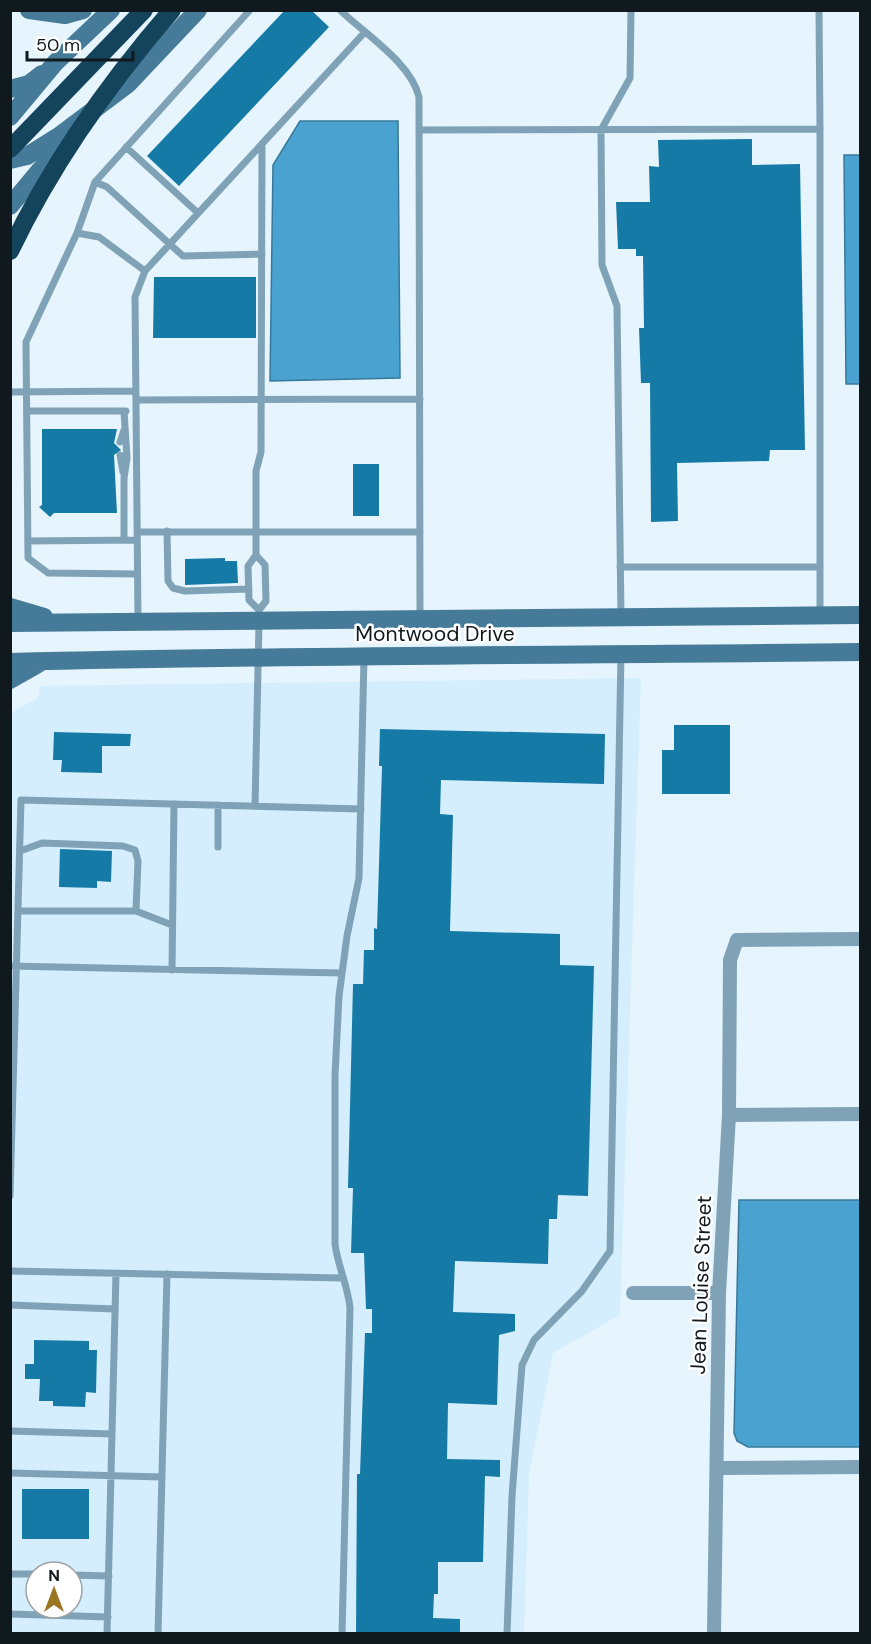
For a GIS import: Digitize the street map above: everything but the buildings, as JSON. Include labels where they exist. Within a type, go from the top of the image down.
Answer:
[{"type":"highway","points":[[10,149],[144,10]]},
{"type":"highway","points":[[10,251],[29,211],[86,118],[132,56],[172,10]]},
{"type":"street","points":[[29,10],[65,15],[83,10]]},
{"type":"street","points":[[10,89],[29,84],[55,63],[111,10]]},
{"type":"street","points":[[10,206],[40,170],[128,84],[198,10]]},
{"type":"street","points":[[10,117],[55,63]]},
{"type":"street","points":[[10,160],[27,156],[59,136],[128,84]]},
{"type":"street","points":[[10,607],[63,622]]},
{"type":"street","name":"Montwood Drive","points":[[10,623],[138,622],[259,615],[420,619],[861,615]]},
{"type":"street","name":"Montwood Drive","points":[[10,662],[259,656],[861,652]]},
{"type":"street","points":[[10,680],[45,661]]},
{"type":"street","name":"Jean Louise Street","points":[[714,1634],[719,1293],[729,1115],[729,974],[733,945],[738,940],[861,939]]},
{"type":"street","points":[[729,1115],[861,1114]]},
{"type":"street","points":[[633,1293],[719,1293]]},
{"type":"street","points":[[718,1468],[861,1467]]},
{"type":"lane","points":[[137,574],[48,573],[28,558],[26,342],[77,233],[95,182],[250,10]]},
{"type":"lane","points":[[340,10],[406,69],[416,82],[419,97],[420,619]]},
{"type":"lane","points":[[621,616],[617,306],[602,265],[601,130],[630,78],[631,10]]},
{"type":"lane","points":[[819,10],[820,615]]},
{"type":"lane","points":[[138,622],[135,297],[145,271],[364,33]]},
{"type":"lane","points":[[419,130],[820,129]]},
{"type":"lane","points":[[259,615],[249,600],[248,566],[256,555],[256,471],[261,452],[262,144]]},
{"type":"lane","points":[[126,147],[198,213]]},
{"type":"lane","points":[[95,182],[107,188],[183,256],[262,254]]},
{"type":"lane","points":[[77,233],[99,237],[145,271]]},
{"type":"lane","points":[[10,392],[136,392]]},
{"type":"lane","points":[[136,400],[420,399]]},
{"type":"lane","points":[[27,411],[136,411]]},
{"type":"lane","points":[[124,411],[127,458],[124,478],[124,540]]},
{"type":"lane","points":[[120,442],[124,430]]},
{"type":"lane","points":[[120,455],[124,478]]},
{"type":"lane","points":[[28,541],[124,540],[167,531],[420,532]]},
{"type":"lane","points":[[167,531],[168,581],[173,588],[185,591],[249,590]]},
{"type":"lane","points":[[255,806],[259,615],[266,601],[265,565],[256,555]]},
{"type":"lane","points":[[621,567],[820,567]]},
{"type":"lane","points":[[507,1634],[512,1496],[522,1365],[534,1340],[582,1291],[610,1251],[621,654]]},
{"type":"lane","points":[[342,1634],[350,1308],[349,1292],[338,1267],[335,1244],[335,1075],[342,974],[359,878],[364,657]]},
{"type":"lane","points":[[10,1196],[13,966],[18,911],[21,800],[361,809]]},
{"type":"lane","points":[[172,970],[174,804]]},
{"type":"lane","points":[[218,847],[219,805]]},
{"type":"lane","points":[[20,851],[42,843],[123,846],[135,850],[138,861],[136,911]]},
{"type":"lane","points":[[18,911],[136,911],[172,925]]},
{"type":"lane","points":[[13,966],[342,974]]},
{"type":"lane","points":[[10,1271],[343,1278]]},
{"type":"lane","points":[[107,1634],[116,1274]]},
{"type":"lane","points":[[158,1634],[167,1274]]},
{"type":"lane","points":[[10,1305],[115,1309]]},
{"type":"lane","points":[[10,1431],[112,1434]]},
{"type":"lane","points":[[10,1473],[162,1476]]},
{"type":"lane","points":[[84,1575],[109,1576]]},
{"type":"lane","points":[[10,1614],[108,1617]]},
{"type":"shaded area","points":[[641,678],[620,1315],[553,1353],[529,1474],[524,1633],[11,1634],[11,717],[15,710],[38,698],[40,686]]},
{"type":"water","points":[[300,121],[398,121],[400,378],[270,381],[273,165]]},
{"type":"water","points":[[844,155],[860,155],[860,384],[846,384]]},
{"type":"water","points":[[739,1200],[860,1200],[860,1447],[748,1447],[737,1441],[734,1433]]}]
